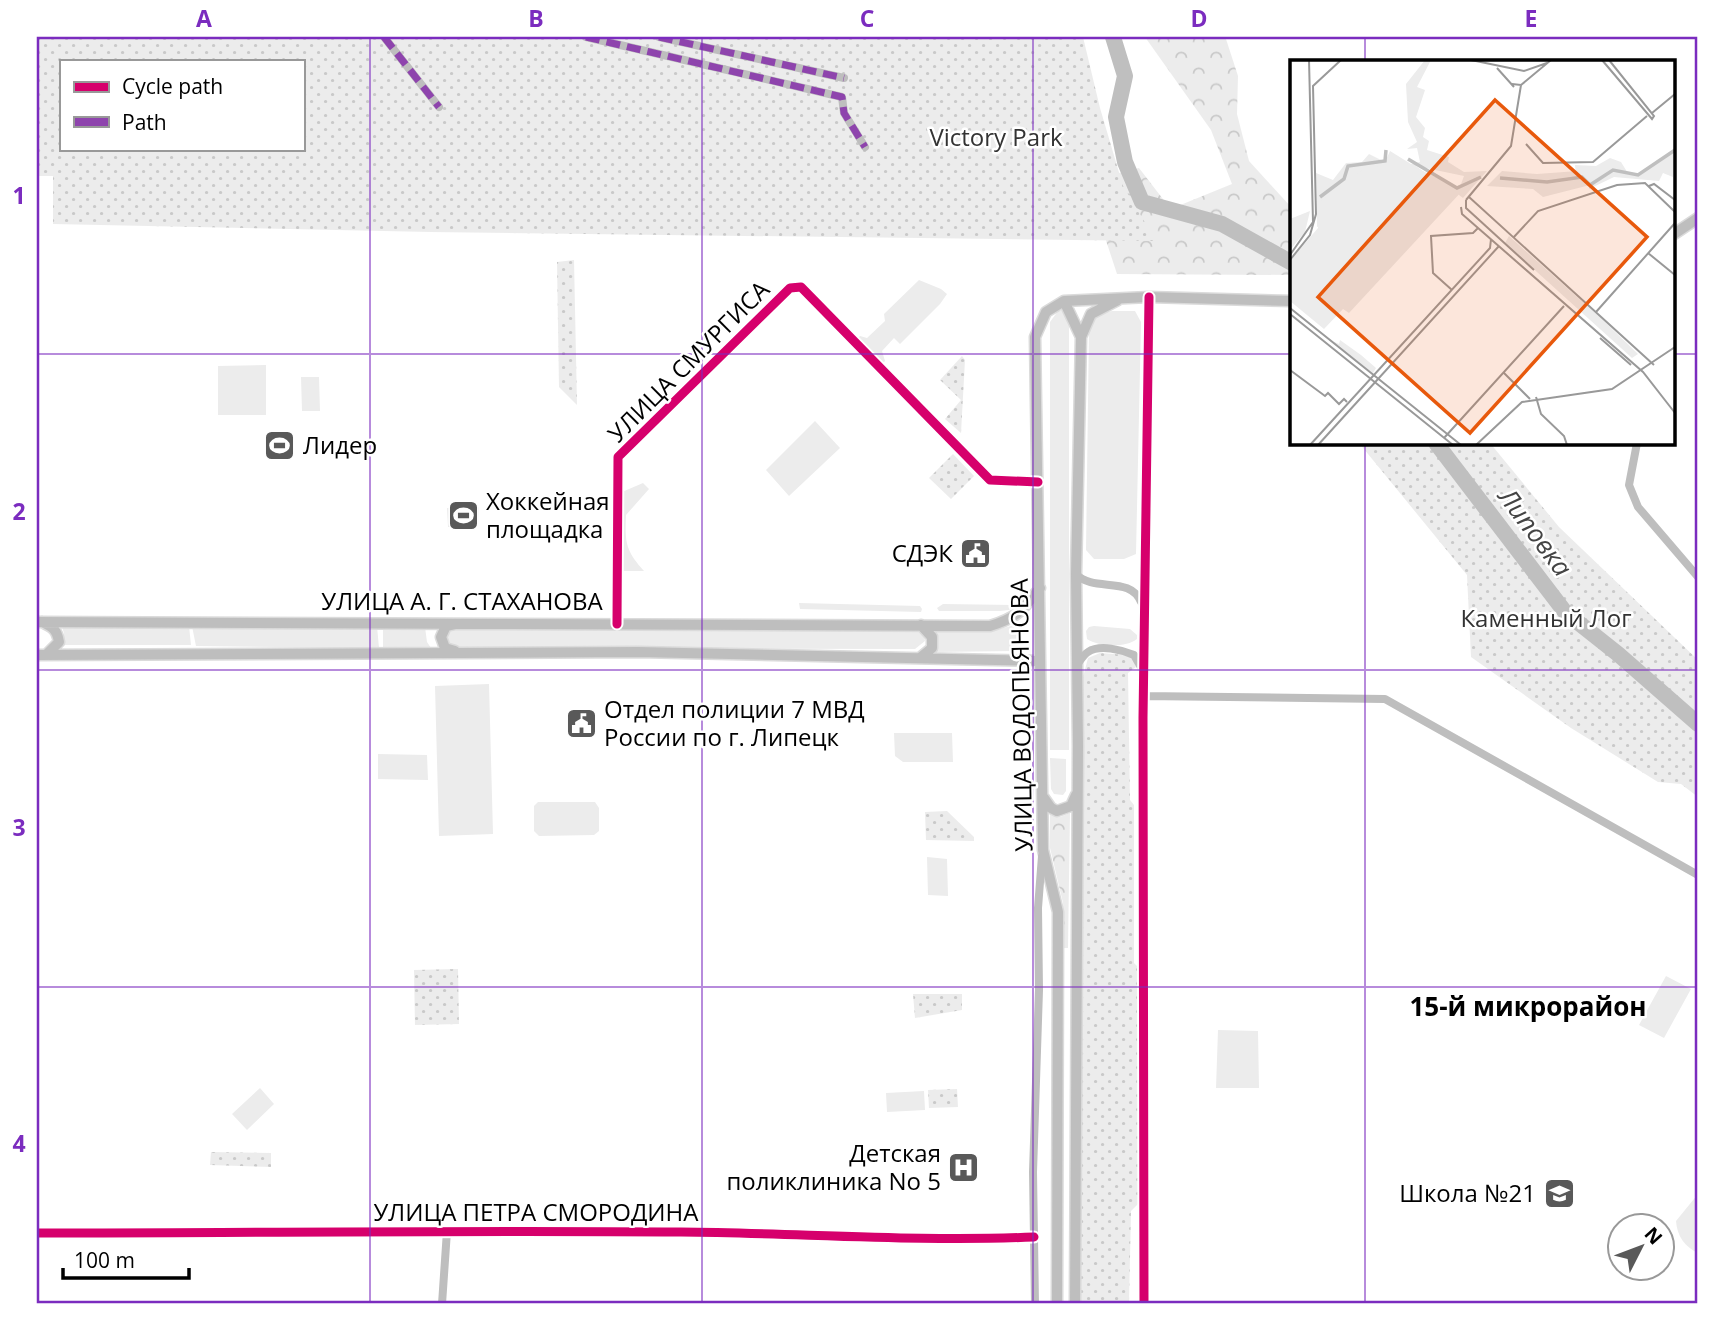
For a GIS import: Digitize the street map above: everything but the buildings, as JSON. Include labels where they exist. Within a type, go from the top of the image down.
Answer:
[{"type":"main road","points":[[1676,233],[1698,218]]},
{"type":"main road","points":[[1075,1304],[1076,574],[1081,337],[1091,314],[1122,298]]},
{"type":"main road","points":[[1081,337],[1065,301],[1122,298],[1290,301]]},
{"type":"main road","name":"УЛИЦА ВОДОПЬЯНОВА","points":[[1057,1304],[1058,912],[1043,850],[1035,337],[1046,312],[1065,301]]},
{"type":"main road","name":"УЛИЦА А. Г. СТАХАНОВА","points":[[39,622],[990,625],[1011,620],[1040,588]]},
{"type":"main road","points":[[39,622],[52,627],[58,634],[59,642],[42,655]]},
{"type":"main road","points":[[460,653],[445,648],[441,637],[446,626],[461,623]]},
{"type":"main road","points":[[921,625],[932,637],[932,648],[921,657]]},
{"type":"main road","name":"УЛИЦА А. Г. СТАХАНОВА","points":[[42,655],[638,652],[1040,661]]},
{"type":"main road","points":[[1042,795],[1046,803],[1057,811],[1071,806],[1077,792]]},
{"type":"street","points":[[384,37],[439,107]]},
{"type":"street","points":[[586,37],[842,97],[844,113],[865,147]]},
{"type":"street","points":[[659,37],[845,78]]},
{"type":"street","name":"УЛИЦА СМУРГИСА","points":[[617,624],[618,457],[790,288],[801,287],[990,480],[1038,482]]},
{"type":"street","points":[[1144,1304],[1143,612],[1149,298]]},
{"type":"street","points":[[1637,444],[1629,485],[1638,507],[1698,577]]},
{"type":"street","points":[[1076,574],[1087,581],[1128,587],[1138,594],[1143,612]]},
{"type":"street","points":[[1077,665],[1088,652],[1114,649],[1134,655],[1143,670]]},
{"type":"street","points":[[1143,696],[1385,699],[1698,876]]},
{"type":"street","points":[[1035,1304],[1033,1172],[1039,990],[1038,908],[1043,850]]},
{"type":"street","points":[[442,1304],[447,1231]]},
{"type":"street","name":"УЛИЦА ПЕТРА СМОРОДИНА","points":[[37,1233],[447,1231],[1034,1237]]},
{"type":"green space","name":"Victory Park","points":[[37,37],[1083,37],[1123,186],[1156,241],[431,232],[53,224],[53,176],[37,176]]},
{"type":"green space","points":[[1145,37],[1230,37],[1226,39],[1238,76],[1237,114],[1249,161],[1290,206],[1290,275],[1117,274],[1098,216],[1111,175],[1139,168],[1166,203],[1178,206],[1232,184],[1211,130]]},
{"type":"green space","points":[[574,260],[577,405],[559,387],[557,262]]},
{"type":"green space","points":[[919,280],[947,294],[900,344],[894,338],[882,351],[885,361],[882,364],[857,339],[860,336],[867,338],[885,321],[884,314]]},
{"type":"green space","points":[[1058,311],[1065,311],[1069,316],[1069,750],[1050,750],[1050,322]]},
{"type":"green space","points":[[1135,311],[1141,322],[1136,554],[1124,559],[1094,559],[1086,550],[1089,327],[1099,314]]},
{"type":"green space","points":[[962,356],[965,360],[961,433],[945,419],[961,400],[940,380]]},
{"type":"green space","points":[[266,365],[266,415],[218,415],[218,366]]},
{"type":"green space","points":[[301,377],[319,377],[320,411],[302,411]]},
{"type":"green space","points":[[815,421],[840,448],[789,496],[766,470]]},
{"type":"green space","name":"Каменный Лог","points":[[1360,444],[1491,444],[1559,527],[1698,660],[1698,797],[1681,784],[1658,782],[1571,728],[1471,657],[1467,575]]},
{"type":"green space","points":[[953,454],[974,476],[951,499],[929,478]]},
{"type":"green space","points":[[643,483],[649,489],[626,515],[626,532],[630,551],[644,571],[622,571],[622,492]]},
{"type":"green space","name":"Хоккейная площадка","points":[[477,506],[478,526],[448,527],[447,508]]},
{"type":"green space","points":[[799,603],[920,606],[922,609],[921,612],[800,609]]},
{"type":"green space","points":[[943,604],[1014,605],[1009,610],[1000,611],[939,611],[937,608]]},
{"type":"green space","points":[[61,624],[189,626],[191,645],[61,645],[64,633]]},
{"type":"green space","points":[[1018,624],[1018,647],[1014,651],[936,652],[936,630],[996,630]]},
{"type":"green space","points":[[192,626],[377,626],[379,648],[196,646]]},
{"type":"green space","points":[[1094,626],[1130,629],[1137,635],[1137,639],[1120,645],[1098,644],[1087,639],[1086,631]]},
{"type":"green space","points":[[383,627],[425,627],[427,642],[431,648],[383,648]]},
{"type":"green space","points":[[918,628],[924,633],[925,641],[915,649],[457,648],[447,639],[448,630]]},
{"type":"green space","points":[[1100,653],[1128,655],[1134,660],[1136,667],[1128,673],[1130,800],[1134,805],[1134,963],[1139,968],[1138,1204],[1131,1211],[1129,1304],[1081,1304],[1083,677],[1088,658]]},
{"type":"green space","points":[[489,684],[493,834],[439,836],[435,686]]},
{"type":"green space","points":[[894,733],[952,733],[953,762],[903,762],[895,756]]},
{"type":"green space","points":[[378,754],[427,755],[428,780],[378,779]]},
{"type":"green space","points":[[1050,758],[1066,759],[1066,791],[1063,795],[1054,794],[1051,789]]},
{"type":"green space","points":[[538,802],[595,802],[599,808],[599,831],[594,835],[539,836],[534,831],[534,806]]},
{"type":"green space","points":[[947,811],[974,837],[974,841],[926,840],[925,812]]},
{"type":"green space","points":[[1050,813],[1060,817],[1070,813],[1068,948],[1064,948],[1063,903],[1050,848]]},
{"type":"green space","points":[[927,857],[947,859],[948,896],[928,895]]},
{"type":"green space","points":[[458,969],[459,1024],[415,1025],[414,970]]},
{"type":"green space","points":[[1666,976],[1691,989],[1664,1038],[1639,1025]]},
{"type":"green space","points":[[913,994],[962,994],[962,1010],[915,1018]]},
{"type":"green space","points":[[1218,1030],[1258,1031],[1259,1088],[1216,1088]]},
{"type":"green space","points":[[260,1088],[274,1104],[247,1130],[232,1114]]},
{"type":"green space","points":[[957,1089],[958,1107],[929,1108],[928,1090]]},
{"type":"green space","points":[[924,1091],[925,1110],[887,1112],[886,1093]]},
{"type":"green space","points":[[211,1152],[271,1153],[271,1167],[210,1165]]},
{"type":"green space","points":[[1698,1194],[1698,1253],[1682,1240],[1676,1221]]},
{"type":"waterway","name":"Липовка","points":[[1113,37],[1125,76],[1116,117],[1125,162],[1142,202],[1222,224],[1290,262]]},
{"type":"waterway","name":"Липовка","points":[[1437,444],[1565,612],[1698,724]]},
{"type":"marked path","points":[[384,37],[439,107]]},
{"type":"marked path","points":[[586,37],[842,97],[844,113],[865,147]]},
{"type":"marked path","points":[[659,37],[844,78]]},
{"type":"cycle path","points":[[617,624],[618,457],[790,288],[801,287],[990,480],[1038,482]]},
{"type":"cycle path","points":[[1144,1304],[1143,718],[1149,297]]},
{"type":"cycle path","points":[[37,1233],[600,1231],[858,1237],[1034,1237]]},
{"type":"place","name":"Лидер","points":[[280,446]]},
{"type":"place","name":"Хоккейная площадка","points":[[463,516]]},
{"type":"place","name":"СДЭК","points":[[976,554]]},
{"type":"place","name":"Отдел полиции 7 МВД России по г. Липецк","points":[[581,724]]},
{"type":"place","name":"Детская поликлиника No 5","points":[[964,1168]]},
{"type":"place","name":"Школа №21","points":[[1559,1194]]},
{"type":"district","name":"15-й микрорайон","points":[[1528,1007]]}]
